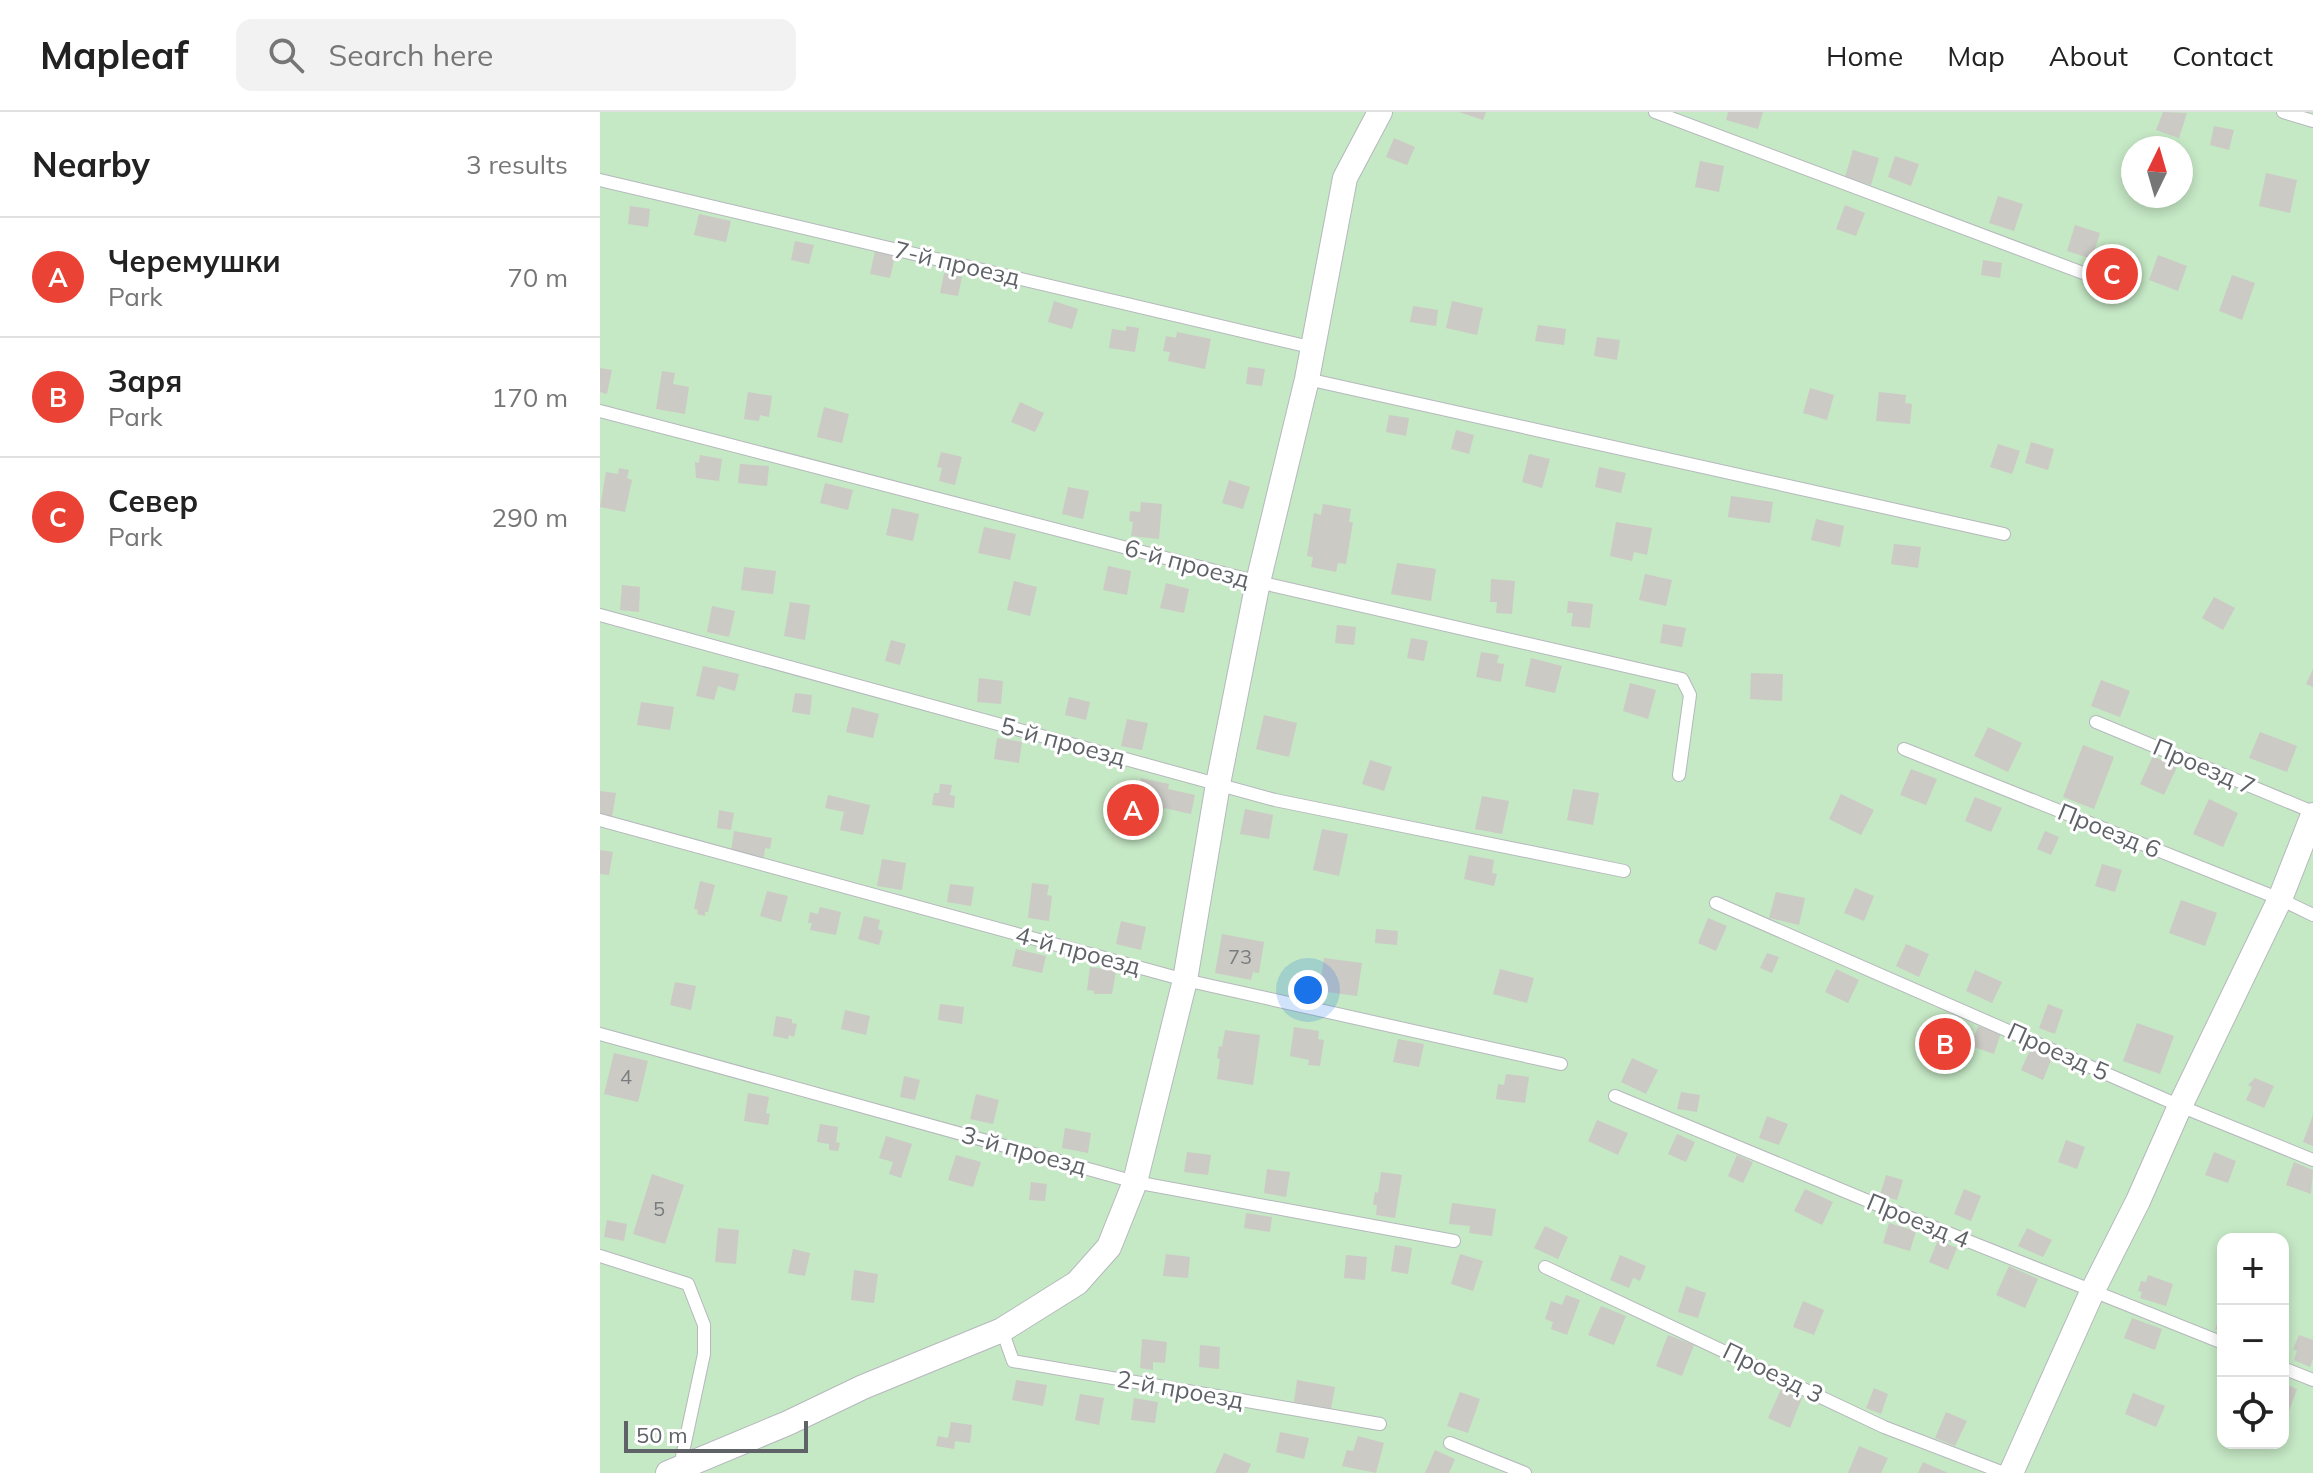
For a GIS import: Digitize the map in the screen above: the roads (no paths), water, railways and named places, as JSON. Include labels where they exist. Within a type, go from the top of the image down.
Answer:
[{"type":"street","points":[[674,1470],[1002,1330],[1077,1283],[1109,1247],[1135,1182],[1185,980],[1218,784],[1258,582],[1314,348],[1345,178],[1380,112]]},
{"type":"street","points":[[2011,1473],[2093,1290],[2280,899],[2313,814]]},
{"type":"lane","points":[[1655,112],[2107,282]]},
{"type":"lane","points":[[2283,112],[2313,121]]},
{"type":"lane","name":"7-й проезд","points":[[600,180],[1314,348]]},
{"type":"lane","points":[[1307,379],[2004,534]]},
{"type":"lane","name":"6-й проезд","points":[[600,411],[1258,582],[1682,679],[1690,695],[1679,775]]},
{"type":"lane","name":"5-й проезд","points":[[600,615],[1275,800],[1624,871]]},
{"type":"lane","name":"Проезд 7","points":[[2096,722],[2313,814]]},
{"type":"lane","name":"Проезд 6","points":[[1904,749],[2280,899],[2313,915]]},
{"type":"lane","name":"4-й проезд","points":[[600,820],[1185,980],[1561,1064]]},
{"type":"lane","name":"Проезд 5","points":[[1716,903],[2180,1106],[2313,1160]]},
{"type":"lane","name":"3-й проезд","points":[[600,1034],[1135,1182],[1454,1241]]},
{"type":"lane","name":"Проезд 4","points":[[1615,1096],[2217,1341]]},
{"type":"lane","points":[[600,1256],[688,1284],[704,1325],[704,1354],[674,1470]]},
{"type":"lane","name":"Проезд 3","points":[[1545,1267],[1884,1427],[2004,1473]]},
{"type":"lane","name":"2-й проезд","points":[[1002,1330],[1013,1361],[1380,1424]]},
{"type":"lane","points":[[2289,1370],[2313,1380]]},
{"type":"lane","points":[[1450,1443],[1525,1473]]},
{"type":"place","name":"Север","points":[[2112,274]]},
{"type":"place","name":"Черемушки","points":[[1133,810]]},
{"type":"place","name":"Заря","points":[[1945,1044]]}]
